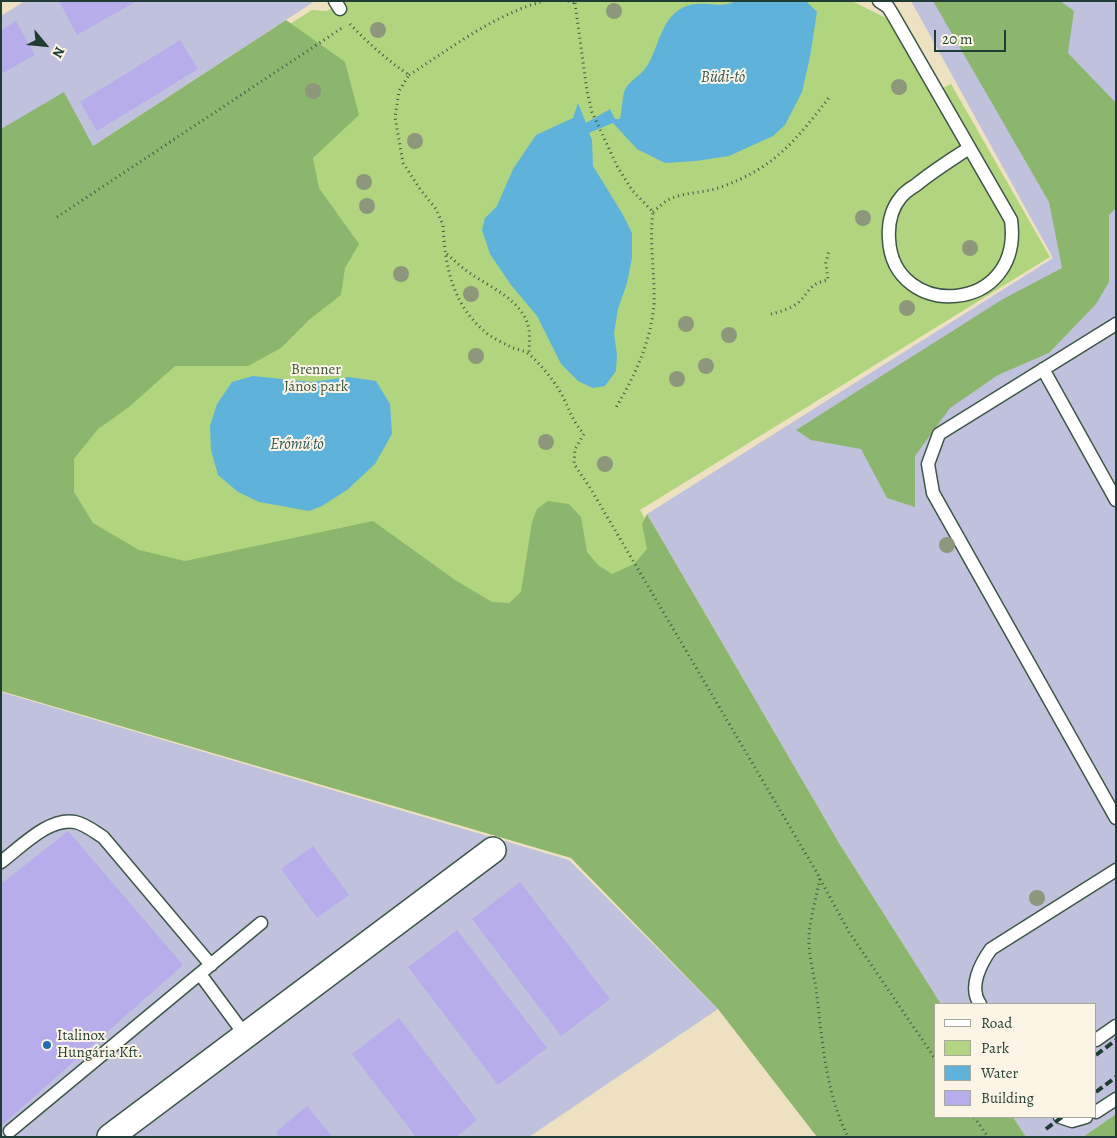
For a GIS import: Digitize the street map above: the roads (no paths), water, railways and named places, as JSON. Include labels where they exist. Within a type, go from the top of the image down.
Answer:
[{"type":"street","points":[[110,1137],[493,850]]},
{"type":"lane","points":[[879,1],[888,7],[893,15],[1011,220],[1013,232],[1011,248],[1000,273],[978,291],[951,297],[938,296],[923,291],[902,274],[893,261],[889,249],[890,221],[894,208],[902,196],[924,178],[969,148]]},
{"type":"lane","points":[[1116,324],[939,434],[928,464],[933,493],[1116,818]]},
{"type":"lane","points":[[1043,369],[1116,500]]},
{"type":"lane","points":[[1,862],[47,827],[60,822],[76,822],[89,828],[103,837],[211,965]]},
{"type":"lane","points":[[979,1003],[975,986],[982,961],[991,949],[1116,870]]},
{"type":"lane","points":[[10,1131],[262,923]]},
{"type":"lane","points":[[200,974],[245,1034]]},
{"type":"lane","points":[[1097,1039],[1116,1026]]},
{"type":"lane","points":[[1097,1111],[1116,1099]]},
{"type":"lane","points":[[1063,1118],[1072,1121],[1082,1118]]},
{"type":"water","name":"Büdi-tó","points":[[739,1],[806,1],[817,12],[802,92],[785,125],[773,136],[729,156],[665,163],[637,149],[613,123],[589,133],[592,140],[593,166],[632,233],[632,258],[627,283],[618,309],[614,333],[617,355],[616,371],[605,386],[593,388],[578,381],[561,364],[537,316],[511,285],[490,254],[482,230],[485,218],[497,206],[513,169],[536,135],[573,118],[578,103],[586,123],[610,109],[615,119],[620,119],[623,95],[626,88],[645,69],[668,20],[674,14],[682,8],[691,5],[722,5]]},
{"type":"water","name":"Erőmű tó","points":[[253,376],[312,382],[349,377],[376,381],[390,404],[392,434],[375,464],[347,490],[322,506],[309,511],[259,502],[238,492],[218,475],[211,450],[210,426],[217,404],[232,382]]},
{"type":"railway","points":[[1097,1054],[1116,1040]]},
{"type":"railway","points":[[1097,1091],[1116,1077]]},
{"type":"railway","points":[[1046,1129],[1061,1118]]},
{"type":"place","name":"Italinox Hungária Kft.","points":[[47,1045]]},
{"type":"park label","name":"Brenner János park","points":[[316,378]]}]
